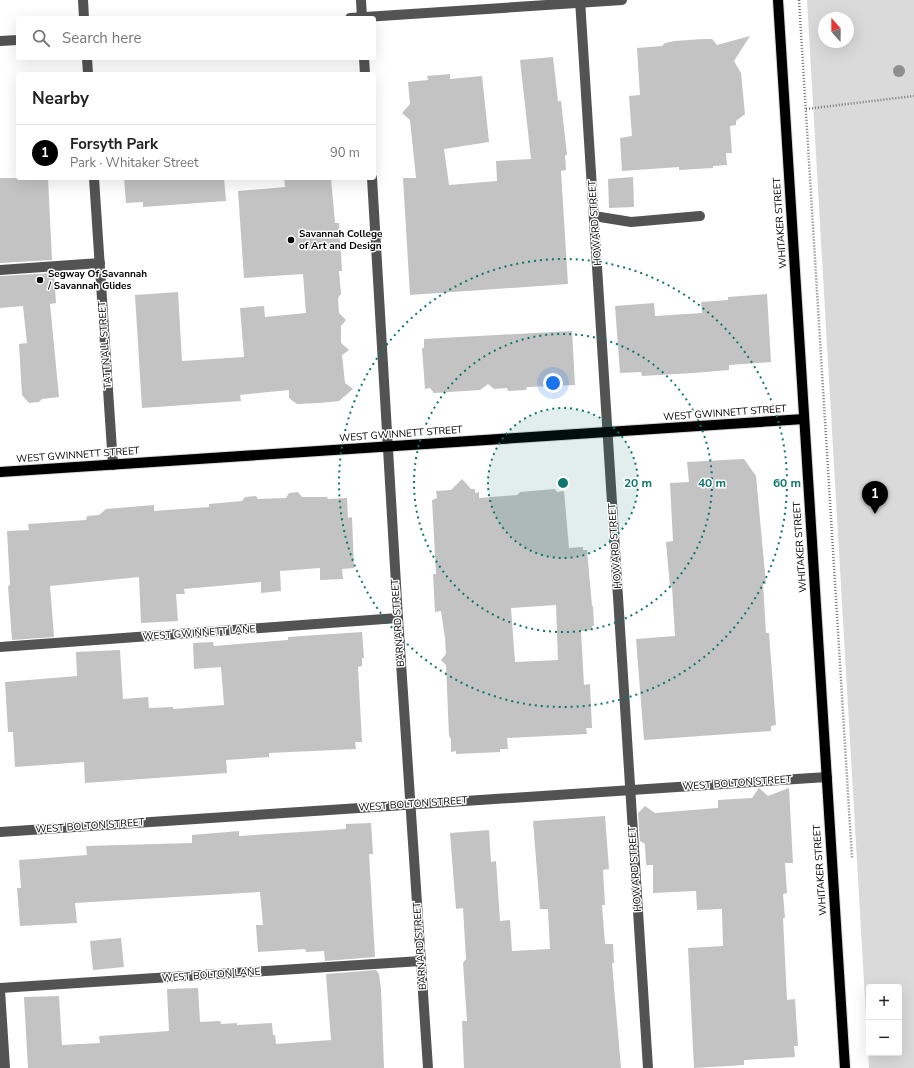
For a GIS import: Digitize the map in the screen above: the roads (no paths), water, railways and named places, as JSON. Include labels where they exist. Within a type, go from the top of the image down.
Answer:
[{"type":"main road","name":"WHITAKER STREET","points":[[778,0],[845,1068]]},
{"type":"main road","name":"WEST GWINNETT STREET","points":[[0,472],[804,420]]},
{"type":"street","points":[[83,0],[84,16]]},
{"type":"street","points":[[360,0],[362,16]]},
{"type":"street","points":[[376,17],[580,1],[622,0]]},
{"type":"street","name":"HOWARD STREET","points":[[580,1],[648,1068]]},
{"type":"street","points":[[0,41],[16,40]]},
{"type":"street","points":[[87,60],[88,72]]},
{"type":"street","points":[[364,60],[365,72]]},
{"type":"street","name":"TATTNALL STREET","points":[[94,180],[112,465]]},
{"type":"street","name":"BARNARD STREET","points":[[372,180],[398,618],[428,1068]]},
{"type":"street","points":[[594,216],[631,222],[700,216]]},
{"type":"street","points":[[0,270],[100,263]]},
{"type":"street","name":"WEST GWINNETT LANE","points":[[0,647],[398,618]]},
{"type":"street","name":"WEST BOLTON STREET","points":[[0,832],[826,777]]},
{"type":"street","name":"WEST BOLTON LANE","points":[[0,989],[421,961]]},
{"type":"street","points":[[0,989],[5,1068]]},
{"type":"place","name":"Savannah College of Art and Design","points":[[291,240]]},
{"type":"place","name":"Segway Of Savannah / Savannah Glides","points":[[40,280]]},
{"type":"place","name":"Forsyth Park","points":[[875,514]]}]
